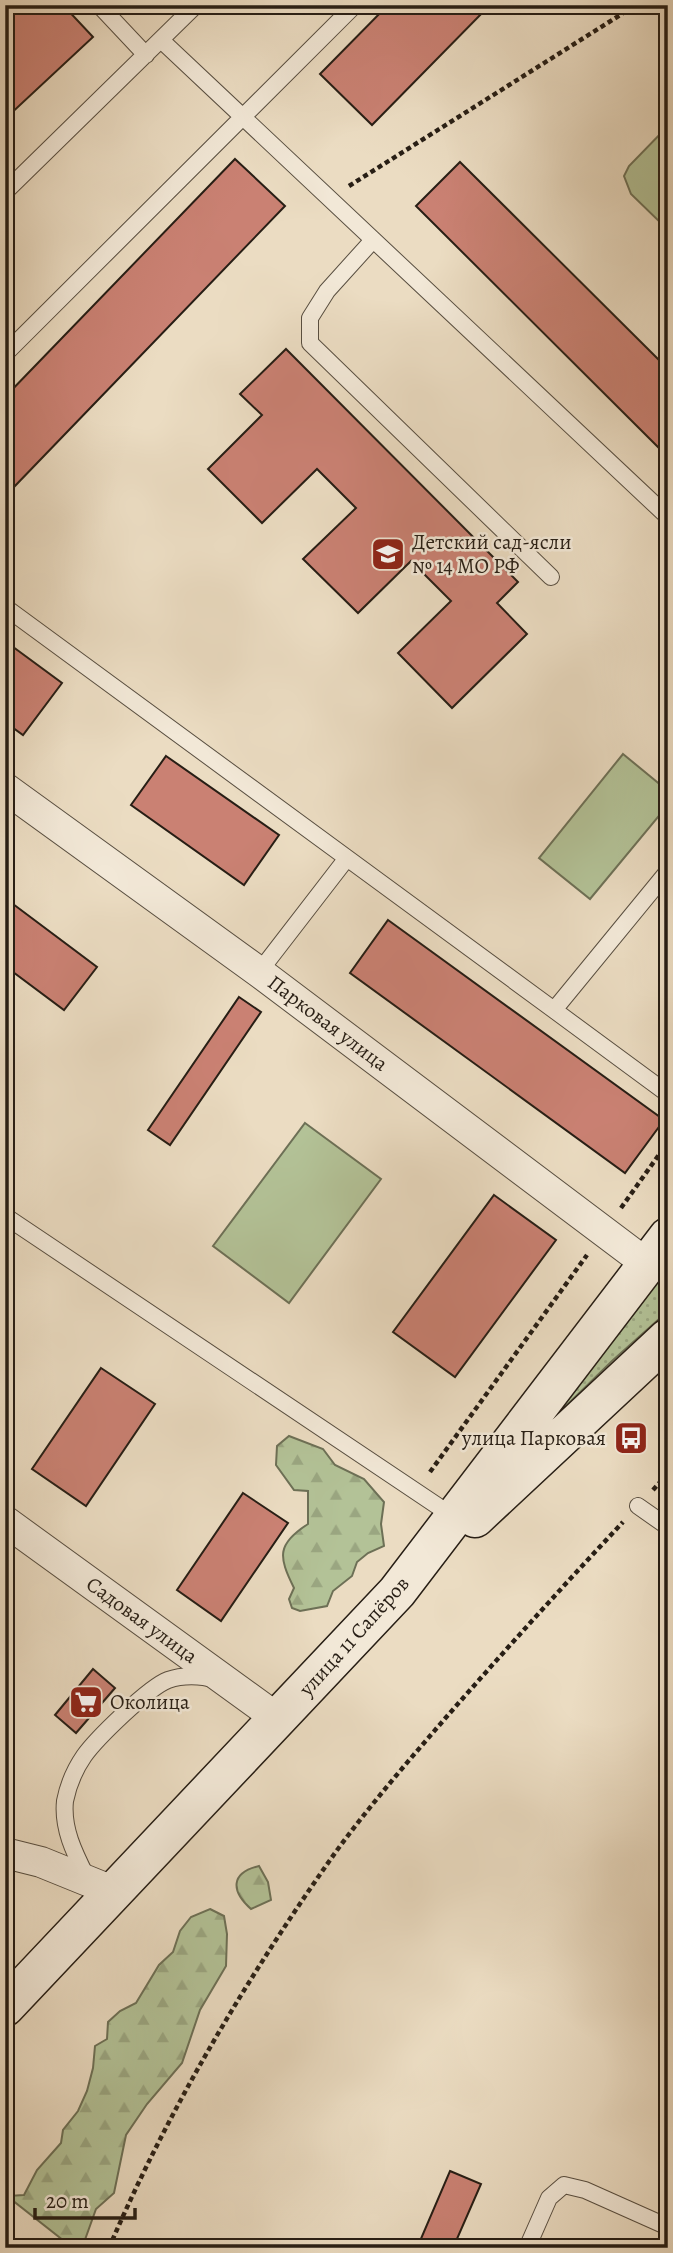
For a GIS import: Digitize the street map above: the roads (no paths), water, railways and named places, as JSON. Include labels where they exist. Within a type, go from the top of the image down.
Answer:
[{"type":"main road","name":"улица 11 Сапёров","points":[[5,2007],[101,1886],[278,1719],[397,1592],[657,1250]]},
{"type":"main road","points":[[397,1592],[668,1338]]},
{"type":"street","name":"Парковая улица","points":[[5,788],[259,972],[604,1232],[657,1250]]},
{"type":"street","name":"Садовая улица","points":[[5,1521],[278,1719]]},
{"type":"street","points":[[5,1853],[41,1863],[101,1886]]},
{"type":"lane","points":[[99,5],[146,55]]},
{"type":"lane","points":[[5,192],[196,5]]},
{"type":"lane","points":[[5,354],[355,5]]},
{"type":"lane","points":[[161,40],[668,517]]},
{"type":"lane","points":[[373,240],[327,291],[310,318],[310,343],[551,577]]},
{"type":"lane","points":[[5,607],[668,1094]]},
{"type":"lane","points":[[259,972],[347,858]]},
{"type":"lane","points":[[554,1010],[668,871]]},
{"type":"lane","points":[[5,1216],[454,1517]]},
{"type":"lane","points":[[638,1506],[668,1527]]},
{"type":"lane","points":[[101,1886],[72,1846],[65,1823],[65,1801],[72,1777],[84,1756],[144,1695],[166,1681],[190,1676],[210,1678],[234,1687]]},
{"type":"lane","points":[[527,2248],[550,2198],[565,2185],[585,2190],[668,2227]]},
{"type":"place","name":"Детский сад-ясли № 14 МО РФ","points":[[388,554]]},
{"type":"place","name":"улица Парковая","points":[[631,1438]]},
{"type":"place","name":"Околица","points":[[86,1702]]}]
